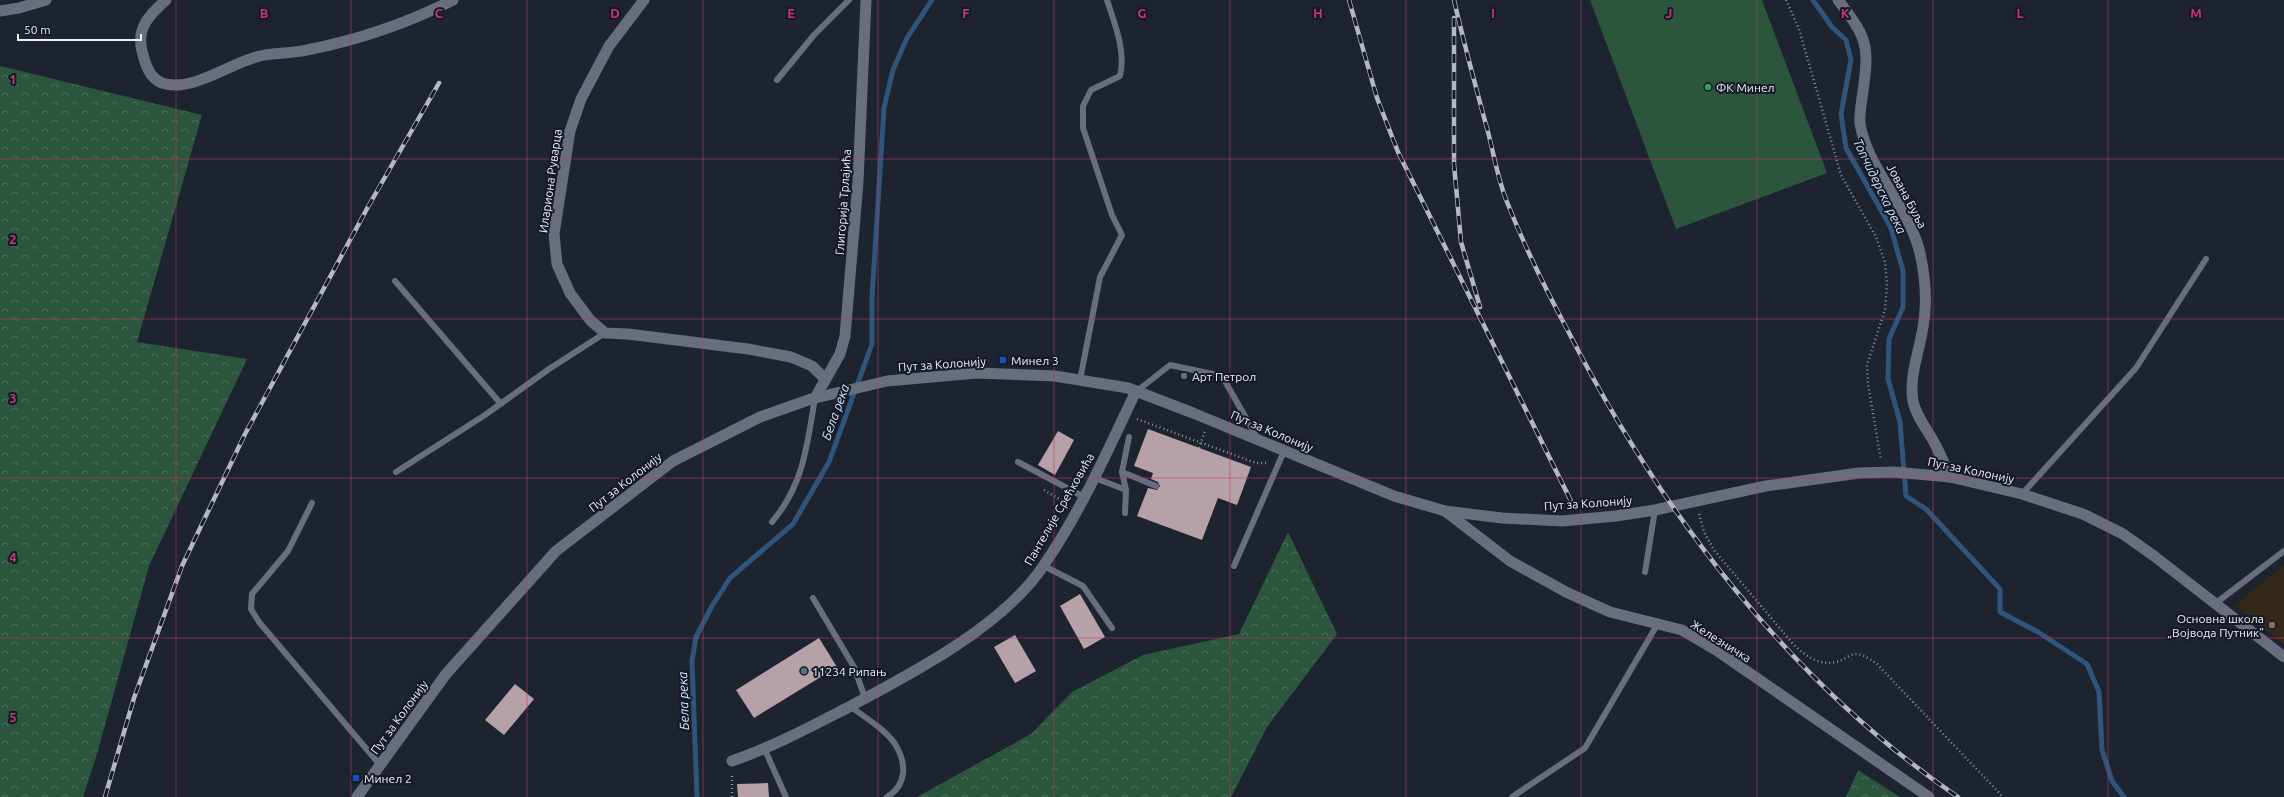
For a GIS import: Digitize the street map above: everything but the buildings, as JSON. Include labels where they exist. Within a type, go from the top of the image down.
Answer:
[{"type":"street","points":[[0,11],[19,8],[46,0]]},
{"type":"street","points":[[166,0],[153,11],[143,26],[140,42],[146,65],[153,78],[162,83],[179,85],[204,79],[257,56],[290,54],[339,44],[435,9],[453,0]]},
{"type":"street","name":"Илариона Руварца","points":[[605,333],[590,320],[570,293],[557,264],[554,234],[570,131],[580,99],[610,46],[644,0]]},
{"type":"street","name":"Глигорија Трлајића","points":[[815,398],[840,354],[845,336],[858,182],[866,0]]},
{"type":"street","name":"Јована Буља","points":[[1838,0],[1859,28],[1866,43],[1868,60],[1860,122],[1865,140],[1872,158],[1908,220],[1921,257],[1926,308],[1915,364],[1913,402],[1918,416],[1935,444],[1950,477]]},
{"type":"street","points":[[605,333],[628,334],[740,348],[790,357],[812,366],[825,378]]},
{"type":"street","name":"Пут за Колонију","points":[[356,797],[446,674],[556,551],[673,461],[760,417],[815,398],[887,381],[976,373],[1055,376],[1128,388],[1394,496],[1445,511],[1502,518],[1562,521],[1655,510],[1766,486],[1888,472],[1921,473],[1950,477],[2022,494],[2083,514],[2123,534],[2216,603],[2284,657]]},
{"type":"street","name":"Пантелије Срећковића","points":[[732,761],[765,750],[850,706],[957,645],[1004,610],[1044,566],[1095,478],[1136,391]]},
{"type":"street","name":"Железничка","points":[[1445,511],[1510,561],[1566,592],[1610,612],[1657,625],[1682,630],[1716,650],[1929,797]]},
{"type":"lane","points":[[777,80],[814,34],[849,0]]},
{"type":"lane","points":[[1080,380],[1100,277],[1122,234],[1112,215],[1083,128],[1083,106],[1091,90],[1120,76],[1123,63],[1119,40],[1107,0]]},
{"type":"lane","points":[[2022,494],[2136,368],[2206,260]]},
{"type":"lane","points":[[395,281],[501,404]]},
{"type":"lane","points":[[396,472],[501,404],[549,369],[605,333]]},
{"type":"lane","points":[[1136,391],[1170,364],[1222,376],[1259,440]]},
{"type":"lane","points":[[772,522],[787,505],[799,480],[815,398]]},
{"type":"lane","points":[[1125,513],[1126,490],[1122,472],[1129,437]]},
{"type":"lane","points":[[1234,566],[1284,451]]},
{"type":"lane","points":[[1018,462],[1084,497]]},
{"type":"lane","points":[[1122,472],[1156,486]]},
{"type":"lane","points":[[1095,478],[1126,490]]},
{"type":"lane","points":[[312,503],[288,550],[252,594],[251,609],[259,622],[380,765]]},
{"type":"lane","points":[[1645,572],[1655,510]]},
{"type":"lane","points":[[2216,603],[2284,551]]},
{"type":"lane","points":[[1044,566],[1083,586],[1112,628]]},
{"type":"lane","points":[[813,598],[854,667],[864,698]]},
{"type":"lane","points":[[1512,797],[1585,748],[1657,625]]},
{"type":"lane","points":[[850,706],[894,743],[902,759],[904,776],[896,791],[887,797]]},
{"type":"lane","points":[[765,750],[786,797]]},
{"type":"path","points":[[1786,0],[1799,28],[1840,175],[1876,237],[1885,262],[1887,284],[1885,310],[1867,365],[1868,384],[1888,472]]},
{"type":"path","points":[[1137,419],[1256,463]]},
{"type":"path","points":[[1696,502],[1704,532],[1714,550],[1793,644],[1804,654],[1817,662],[1830,664],[1854,654],[1865,656],[1877,664],[2003,797]]},
{"type":"path","points":[[732,761],[732,797]]},
{"type":"shaded area","name":"Основна школа „Војвода Путник”","points":[[2284,565],[2284,645],[2235,605]]},
{"type":"green space","name":"ФК Минел","points":[[1590,0],[1762,0],[1827,173],[1676,229]]},
{"type":"green space","points":[[0,66],[202,115],[137,342],[247,359],[149,566],[97,754],[83,797],[0,797]]},
{"type":"green space","points":[[1288,532],[1337,634],[1267,727],[1231,797],[917,797],[1031,734],[1072,692],[1143,655],[1239,634]]},
{"type":"green space","points":[[1858,770],[1900,797],[1846,797]]},
{"type":"waterway","name":"Бела река","points":[[697,797],[692,661],[696,637],[712,606],[730,578],[793,524],[829,462],[872,344],[872,297],[884,108],[893,70],[907,38],[932,0]]},
{"type":"waterway","name":"Топчидерска река","points":[[1813,0],[1832,27],[1846,40],[1851,60],[1841,114],[1846,148],[1891,228],[1903,271],[1903,307],[1889,339],[1888,379],[1900,422],[1906,496],[1926,509],[2000,589],[2000,612],[2038,632],[2087,664],[2099,692],[2102,750],[2112,781],[2124,797]]},
{"type":"railway","points":[[1349,0],[1377,98],[1398,152],[1571,501]]},
{"type":"railway","points":[[1454,0],[1504,194],[1535,266],[1567,329],[1604,397],[1643,463],[1687,526],[1734,588],[1784,646],[1838,701],[1896,751],[1958,797]]},
{"type":"railway","points":[[1454,18],[1454,164],[1461,242],[1480,307]]},
{"type":"railway","points":[[105,797],[134,698],[182,566],[245,434],[369,205],[439,83]]},
{"type":"place","name":"ФК Минел","points":[[1708,87]]},
{"type":"place","name":"Минел 3","points":[[1003,360]]},
{"type":"place","name":"Арт Петрол","points":[[1184,376]]},
{"type":"place","name":"Основна школа „Војвода Путник”","points":[[2272,625]]},
{"type":"place","name":"11234 Рипањ","points":[[804,671]]},
{"type":"place","name":"Минел 2","points":[[356,778]]}]
